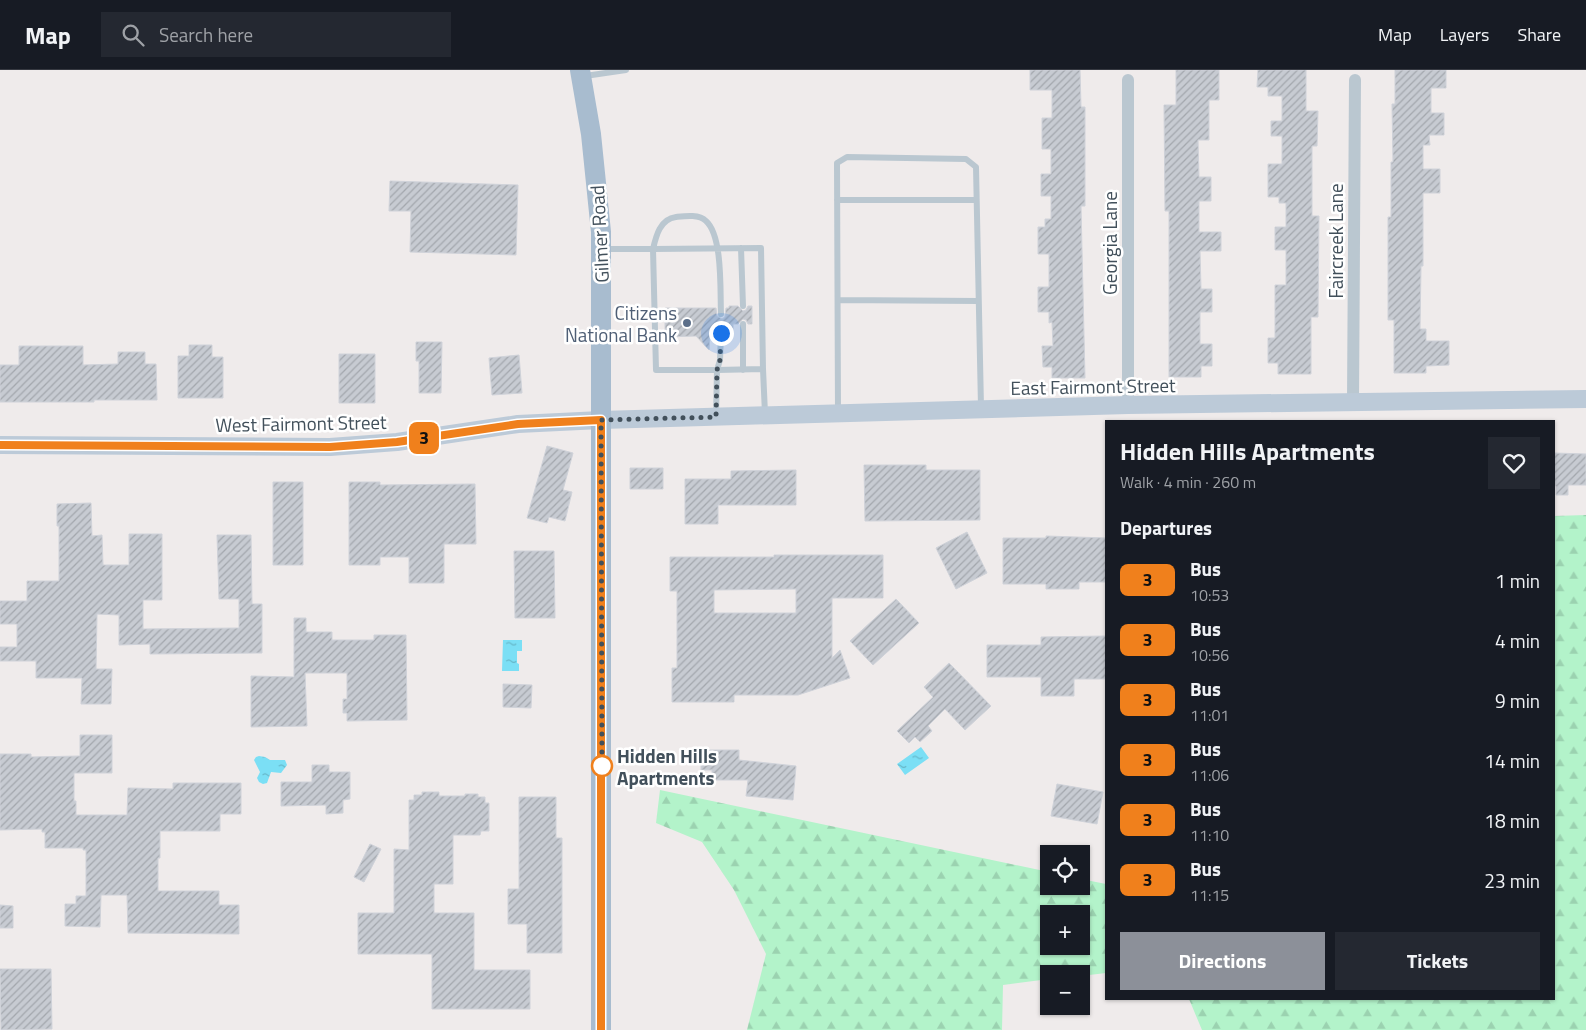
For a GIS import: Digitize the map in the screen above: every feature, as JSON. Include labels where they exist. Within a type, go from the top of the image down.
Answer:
[{"type":"main road","name":"Gilmer Road","points":[[581,73],[597,177],[601,249],[601,1030]]},
{"type":"street","name":"Georgia Lane","points":[[1128,80],[1128,406]]},
{"type":"street","name":"Faircreek Lane","points":[[1353,402],[1355,80]]},
{"type":"street","name":"East Fairmont Street","points":[[601,420],[1128,406],[1586,399]]},
{"type":"street","name":"West Fairmont Street","points":[[0,445],[330,447],[397,442],[518,424],[601,420]]},
{"type":"lane","points":[[581,73],[626,70]]},
{"type":"lane","points":[[838,414],[837,163],[847,157],[966,160],[976,167],[981,410]]},
{"type":"lane","points":[[837,200],[976,200]]},
{"type":"lane","points":[[721,314],[718,248],[710,226],[705,220],[697,216],[673,217],[656,232],[653,249],[656,370],[764,370]]},
{"type":"lane","points":[[741,248],[743,306]]},
{"type":"lane","points":[[601,249],[761,248],[765,416]]},
{"type":"lane","points":[[838,300],[978,301]]},
{"type":"lane","points":[[743,324],[743,370]]},
{"type":"lane","points":[[716,417],[717,370],[720,360],[721,333]]},
{"type":"green space","points":[[1586,515],[1586,1030],[1202,1030],[1189,1000],[1555,1000],[1555,516]]},
{"type":"green space","points":[[660,790],[1040,870],[1040,895],[1090,895],[1090,881],[1105,884],[1105,973],[1090,975],[1090,965],[1040,965],[1040,980],[1003,985],[1002,1030],[747,1030],[766,954],[734,890],[702,842],[656,823]]},
{"type":"water","points":[[503,640],[522,640],[522,651],[517,651],[519,671],[502,671]]},
{"type":"water","points":[[921,747],[929,758],[905,775],[897,764]]},
{"type":"water","points":[[259,756],[270,760],[285,760],[287,765],[281,773],[271,772],[267,783],[263,784],[257,778],[260,772],[254,760]]},
{"type":"building","points":[[1030,70],[1080,70],[1081,107],[1085,107],[1085,206],[1081,206],[1085,378],[1052,378],[1052,367],[1043,367],[1042,346],[1053,346],[1052,322],[1049,323],[1049,312],[1038,312],[1038,287],[1049,287],[1049,254],[1038,254],[1038,227],[1045,227],[1045,219],[1051,219],[1051,196],[1041,196],[1041,174],[1051,174],[1051,149],[1042,149],[1042,118],[1052,118],[1052,90],[1030,90]]},
{"type":"building","points":[[1176,70],[1219,70],[1219,100],[1209,100],[1209,140],[1198,140],[1199,177],[1211,177],[1211,201],[1199,201],[1199,232],[1221,232],[1221,251],[1200,251],[1201,289],[1212,289],[1212,312],[1200,312],[1200,344],[1212,344],[1212,366],[1201,366],[1201,377],[1169,377],[1169,211],[1165,211],[1164,105],[1176,105]]},
{"type":"building","points":[[1258,70],[1306,70],[1306,111],[1318,111],[1317,146],[1312,146],[1312,216],[1319,216],[1318,317],[1311,317],[1311,374],[1278,374],[1278,363],[1268,363],[1268,338],[1275,338],[1275,285],[1286,285],[1286,250],[1275,250],[1275,227],[1286,227],[1286,203],[1279,203],[1279,197],[1268,197],[1268,164],[1282,164],[1282,136],[1271,136],[1271,121],[1282,121],[1282,96],[1268,96],[1268,87],[1257,87]]},
{"type":"building","points":[[1395,70],[1446,70],[1446,88],[1431,88],[1431,113],[1444,113],[1444,135],[1429,135],[1430,145],[1423,145],[1423,169],[1440,169],[1440,193],[1423,193],[1423,266],[1421,266],[1420,329],[1426,329],[1426,341],[1449,341],[1449,365],[1426,366],[1426,373],[1394,373],[1394,320],[1388,320],[1388,217],[1391,217],[1391,162],[1393,162],[1392,104],[1395,104]]},
{"type":"building","points":[[390,181],[518,185],[516,255],[410,252],[411,211],[389,211]]},
{"type":"building","name":"Citizens National Bank","points":[[729,306],[738,306],[743,311],[748,306],[752,306],[752,324],[748,324],[743,319],[738,324],[733,324],[733,333],[726,333],[721,328],[716,333],[710,333],[709,350],[696,336],[665,337],[665,308],[716,308],[717,316],[722,319],[725,317],[726,308],[729,308]]},
{"type":"building","points":[[416,342],[442,342],[441,393],[419,393],[419,361],[416,361]]},
{"type":"building","points":[[189,345],[212,345],[212,357],[223,357],[223,398],[178,398],[178,356],[189,356]]},
{"type":"building","points":[[19,346],[83,346],[83,365],[118,364],[118,352],[145,352],[145,364],[156,364],[157,400],[0,402],[0,365],[19,365]]},
{"type":"building","points":[[339,354],[375,354],[375,403],[339,403]]},
{"type":"building","points":[[519,355],[522,393],[492,395],[489,358]]},
{"type":"building","points":[[547,446],[573,453],[563,490],[572,492],[565,521],[549,517],[547,523],[527,518]]},
{"type":"building","points":[[1555,453],[1586,454],[1586,485],[1568,485],[1568,495],[1556,495]]},
{"type":"building","points":[[864,465],[926,465],[926,470],[980,470],[980,520],[865,521]]},
{"type":"building","points":[[630,468],[663,468],[663,489],[630,489]]},
{"type":"building","points":[[796,470],[796,505],[718,505],[718,524],[685,524],[685,479],[731,479],[731,471]]},
{"type":"building","points":[[273,482],[303,482],[303,565],[273,565]]},
{"type":"building","points":[[349,482],[380,482],[380,485],[475,484],[476,544],[444,544],[444,583],[409,583],[409,557],[380,557],[380,565],[349,565]]},
{"type":"building","points":[[91,503],[92,536],[102,535],[103,565],[129,565],[129,534],[162,534],[162,600],[143,600],[143,629],[239,628],[239,599],[219,599],[217,535],[251,535],[252,604],[262,604],[262,653],[150,654],[150,644],[119,645],[119,615],[97,614],[96,669],[112,669],[111,704],[81,704],[82,678],[36,678],[36,661],[0,661],[0,647],[17,647],[17,624],[0,624],[0,601],[27,601],[27,581],[59,581],[57,504]]},
{"type":"building","points":[[967,532],[987,573],[956,589],[936,548]]},
{"type":"building","points":[[1046,536],[1105,538],[1105,582],[1079,582],[1079,589],[1046,589],[1046,584],[1003,584],[1003,538],[1046,538]]},
{"type":"building","points":[[514,551],[554,551],[555,618],[515,618]]},
{"type":"building","points":[[774,555],[883,555],[883,598],[832,598],[832,658],[840,650],[850,678],[798,695],[734,695],[734,702],[672,702],[672,668],[677,668],[677,591],[670,591],[670,557],[774,557]],"holes":[[[796,589],[796,613],[714,613],[714,590]]]},
{"type":"building","points":[[896,599],[919,623],[873,665],[850,641]]},
{"type":"building","points":[[294,618],[306,618],[306,632],[332,632],[332,640],[374,640],[374,635],[406,635],[407,720],[347,721],[347,713],[343,713],[343,699],[347,699],[347,673],[305,673],[307,726],[251,727],[251,676],[294,677]]},
{"type":"building","points":[[1105,636],[1105,679],[1074,679],[1074,696],[1041,696],[1041,677],[987,677],[987,645],[1041,645],[1041,637]]},
{"type":"building","points":[[949,663],[991,706],[965,730],[945,709],[928,726],[932,731],[920,742],[915,737],[909,743],[897,731],[933,697],[924,687]]},
{"type":"building","points":[[503,684],[532,685],[531,708],[503,707]]},
{"type":"building","points":[[80,735],[112,735],[112,773],[74,773],[76,815],[127,815],[128,788],[173,789],[173,783],[241,783],[241,814],[220,814],[220,831],[160,831],[160,858],[158,858],[158,891],[219,891],[219,905],[239,905],[239,934],[128,933],[127,895],[101,895],[100,927],[65,926],[65,904],[76,904],[76,896],[86,896],[86,850],[83,850],[83,848],[45,848],[45,832],[42,832],[42,829],[0,830],[0,754],[31,754],[31,757],[80,756]]},
{"type":"building","points":[[701,750],[739,750],[739,760],[796,766],[793,800],[746,796],[748,780],[712,780],[712,770],[701,770]]},
{"type":"building","points":[[312,765],[329,765],[329,772],[350,772],[350,799],[343,800],[343,813],[326,814],[326,805],[281,806],[281,782],[312,782]]},
{"type":"building","points":[[1057,784],[1103,792],[1097,824],[1051,816]]},
{"type":"building","points":[[422,792],[439,792],[439,796],[478,794],[478,797],[485,797],[485,803],[489,803],[489,831],[481,831],[480,835],[453,835],[453,884],[434,884],[434,913],[474,913],[474,970],[530,970],[530,1009],[432,1009],[432,954],[358,954],[358,913],[394,913],[394,849],[409,850],[409,800],[414,800],[414,795],[422,795]]},
{"type":"building","points":[[519,797],[556,797],[556,838],[562,838],[562,953],[527,953],[527,924],[508,924],[508,889],[519,889]]},
{"type":"building","points":[[370,844],[381,849],[364,882],[354,877]]},
{"type":"building","points":[[0,905],[13,906],[13,928],[0,928]]},
{"type":"building","points":[[0,969],[51,969],[52,1029],[1,1030]]},
{"type":"bus line","name":"3","points":[[0,445],[330,447],[397,442],[518,424],[601,420],[601,1030]]},
{"type":"place","name":"Citizens National Bank","points":[[687,323]]},
{"type":"place","name":"Hidden Hills Apartments","points":[[602,766]]},
{"type":"route","points":[[602,766],[602,768],[601,420],[716,417],[717,370],[720,360],[721,333]]}]
